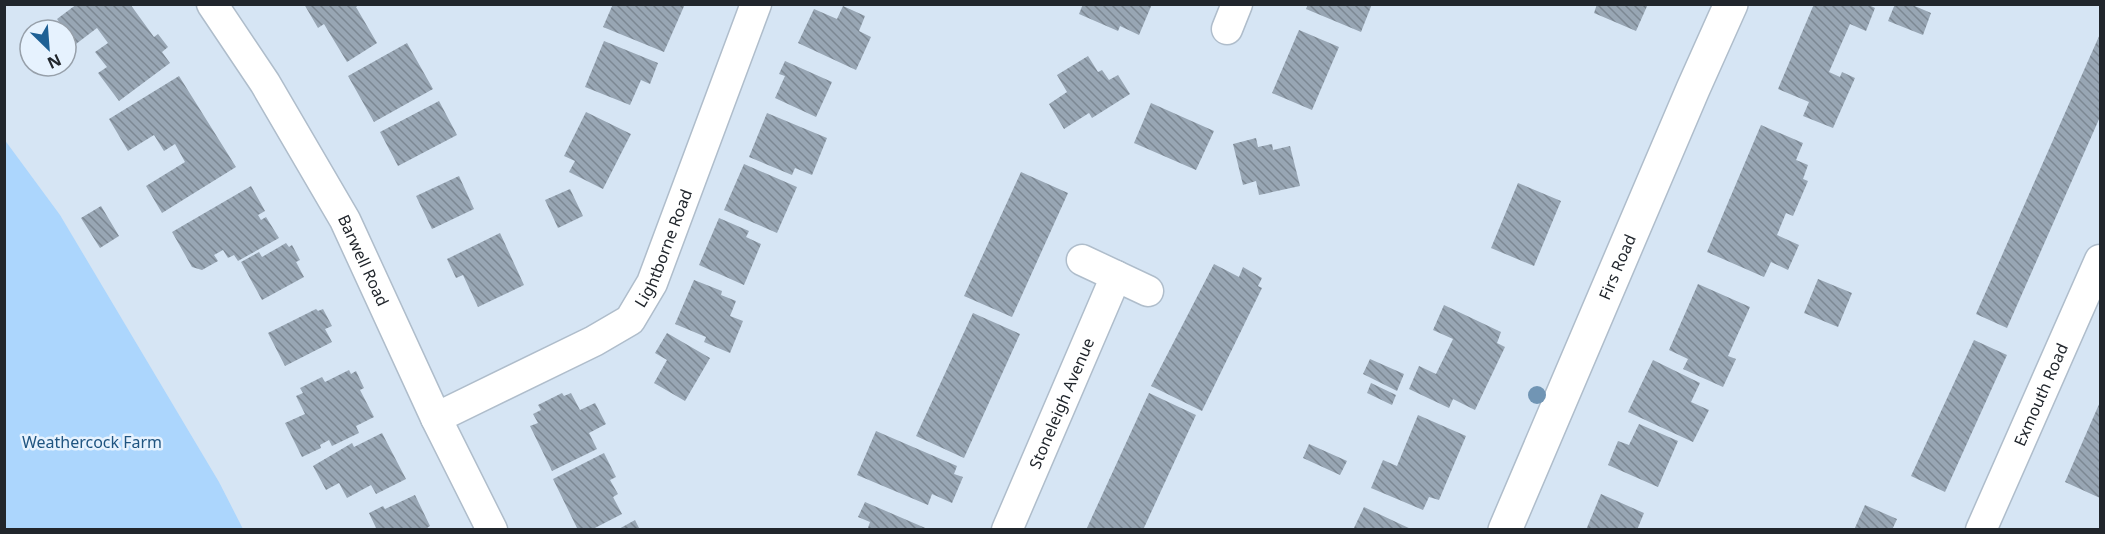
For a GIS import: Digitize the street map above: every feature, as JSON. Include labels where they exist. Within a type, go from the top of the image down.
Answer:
[{"type":"street","name":"Barwell Road","points":[[212,4],[266,83],[345,220],[436,418],[492,530]]},
{"type":"street","name":"Lightborne Road","points":[[436,418],[630,320],[652,283],[756,4]]},
{"type":"street","name":"Firs Road","points":[[1505,530],[1731,4]]},
{"type":"street","points":[[1082,260],[1148,291]]},
{"type":"street","name":"Exmouth Road","points":[[1981,530],[2100,260]]},
{"type":"street","name":"Stoneleigh Avenue","points":[[1007,530],[1116,276]]},
{"type":"green space","name":"Weathercock Farm","points":[[4,139],[60,215],[219,482],[243,529],[5,529]]},
{"type":"building","points":[[77,4],[130,4],[154,37],[158,34],[168,47],[162,52],[170,63],[119,101],[98,73],[107,67],[95,52],[108,43],[97,28],[78,42],[78,18],[58,18]]},
{"type":"building","points":[[304,4],[359,4],[356,7],[377,43],[347,62],[324,24],[318,28]]},
{"type":"building","points":[[613,4],[685,4],[664,52],[603,27]]},
{"type":"building","points":[[1083,4],[1152,4],[1139,35],[1120,26],[1118,31],[1079,14]]},
{"type":"building","points":[[1308,4],[1372,4],[1361,32],[1306,9]]},
{"type":"building","points":[[1597,4],[1648,4],[1636,31],[1594,13]]},
{"type":"building","points":[[1814,4],[1867,4],[1875,8],[1866,31],[1850,24],[1829,72],[1840,77],[1842,72],[1855,78],[1833,128],[1803,116],[1809,102],[1778,89]]},
{"type":"building","points":[[1895,4],[1910,4],[1931,13],[1923,35],[1888,21]]},
{"type":"building","points":[[843,6],[865,16],[859,31],[871,37],[856,70],[798,43],[814,9],[837,19]]},
{"type":"building","points":[[1299,30],[1339,47],[1312,110],[1272,93]]},
{"type":"building","points":[[2100,34],[2100,117],[2007,328],[1976,314]]},
{"type":"building","points":[[604,41],[658,63],[650,84],[641,80],[630,105],[585,87]]},
{"type":"building","points":[[407,43],[433,89],[374,122],[348,76]]},
{"type":"building","points":[[1088,56],[1098,72],[1102,70],[1109,80],[1118,75],[1130,94],[1092,118],[1089,113],[1064,129],[1049,104],[1067,92],[1057,75]]},
{"type":"building","points":[[785,61],[832,82],[816,117],[775,98],[785,76],[779,74]]},
{"type":"building","points":[[179,76],[236,167],[162,213],[146,186],[185,162],[175,144],[164,151],[154,135],[128,151],[109,119]]},
{"type":"building","points":[[439,101],[457,135],[398,166],[380,132]]},
{"type":"building","points":[[1151,103],[1214,131],[1196,170],[1134,143]]},
{"type":"building","points":[[586,112],[631,134],[603,189],[569,172],[575,161],[564,156]]},
{"type":"building","points":[[767,113],[827,138],[812,175],[795,168],[792,175],[749,157]]},
{"type":"building","points":[[1761,125],[1803,143],[1796,160],[1808,165],[1803,179],[1808,181],[1793,216],[1786,213],[1777,235],[1799,245],[1788,270],[1771,262],[1764,277],[1707,252]]},
{"type":"building","points":[[1256,138],[1258,147],[1272,144],[1273,150],[1290,146],[1300,186],[1259,195],[1256,181],[1243,185],[1233,144]]},
{"type":"building","points":[[744,164],[797,187],[777,233],[724,210]]},
{"type":"building","points":[[1021,172],[1068,193],[1012,317],[964,296]]},
{"type":"building","points":[[459,176],[474,209],[432,229],[416,196]]},
{"type":"building","points":[[1518,183],[1561,201],[1534,266],[1491,248]]},
{"type":"building","points":[[251,186],[265,211],[258,215],[261,220],[266,217],[279,238],[238,261],[234,255],[228,258],[223,250],[214,255],[218,261],[202,270],[192,267],[172,232]]},
{"type":"building","points":[[570,189],[583,216],[558,228],[545,200]]},
{"type":"building","points":[[101,206],[119,236],[100,248],[81,218]]},
{"type":"building","points":[[719,218],[749,231],[746,237],[761,244],[744,285],[699,265]]},
{"type":"building","points":[[500,233],[524,285],[478,307],[463,275],[456,278],[447,259]]},
{"type":"building","points":[[286,243],[289,247],[292,245],[300,260],[296,262],[304,277],[262,300],[241,262],[259,252],[262,257]]},
{"type":"building","points":[[1214,264],[1239,277],[1243,267],[1262,278],[1258,286],[1262,288],[1202,411],[1151,386]]},
{"type":"building","points":[[1818,279],[1852,293],[1838,327],[1804,313]]},
{"type":"building","points":[[694,280],[722,291],[721,295],[736,301],[730,316],[743,321],[730,353],[704,342],[706,337],[675,324]]},
{"type":"building","points":[[1698,284],[1750,307],[1728,356],[1736,359],[1723,387],[1683,369],[1688,359],[1669,350]]},
{"type":"building","points":[[1444,305],[1501,332],[1497,343],[1505,347],[1475,410],[1453,399],[1449,408],[1409,389],[1419,366],[1436,374],[1453,339],[1433,330]]},
{"type":"building","points":[[316,309],[318,311],[323,309],[332,326],[325,329],[332,342],[285,366],[268,333]]},
{"type":"building","points":[[973,313],[1020,334],[964,458],[916,436]]},
{"type":"building","points":[[667,333],[710,358],[685,401],[654,383],[667,360],[655,353]]},
{"type":"building","points":[[1974,340],[2007,355],[1945,492],[1911,476]]},
{"type":"building","points":[[1370,359],[1404,374],[1397,391],[1363,374]]},
{"type":"building","points":[[1653,360],[1700,383],[1691,402],[1709,410],[1693,442],[1628,412]]},
{"type":"building","points":[[349,370],[351,374],[356,371],[364,388],[360,390],[374,417],[356,426],[359,433],[332,446],[329,440],[320,445],[321,448],[302,457],[285,423],[305,414],[296,396],[303,393],[300,388],[322,377],[325,382]]},
{"type":"building","points":[[1371,383],[1396,395],[1392,405],[1367,393]]},
{"type":"building","points":[[562,393],[564,396],[571,393],[580,410],[595,403],[606,424],[589,433],[597,449],[552,471],[530,426],[538,423],[533,414],[541,410],[538,405]]},
{"type":"building","points":[[1149,393],[1196,415],[1143,530],[1086,530]]},
{"type":"building","points":[[2100,402],[2100,498],[2065,482]]},
{"type":"building","points":[[1418,415],[1466,436],[1439,500],[1429,497],[1423,510],[1371,488],[1383,460],[1397,466]]},
{"type":"building","points":[[1639,424],[1678,441],[1658,487],[1608,465],[1618,441],[1629,445]]},
{"type":"building","points":[[876,431],[957,466],[954,474],[963,477],[952,503],[932,494],[928,505],[857,475]]},
{"type":"building","points":[[382,433],[406,479],[376,494],[371,485],[347,498],[339,483],[326,490],[313,466],[352,443],[354,447]]},
{"type":"building","points":[[1309,444],[1347,461],[1340,475],[1303,458]]},
{"type":"building","points":[[604,453],[616,477],[610,480],[618,494],[613,497],[622,514],[591,530],[578,530],[553,479]]},
{"type":"building","points":[[1601,494],[1644,513],[1637,530],[1586,530]]},
{"type":"building","points":[[415,495],[430,526],[424,530],[377,530],[369,513],[383,506],[385,509]]},
{"type":"building","points":[[865,502],[930,530],[868,528],[870,522],[858,517]]},
{"type":"building","points":[[1865,505],[1897,519],[1892,530],[1854,530]]},
{"type":"building","points":[[1364,507],[1413,530],[1353,530]]},
{"type":"building","points":[[635,520],[640,530],[617,530]]}]
